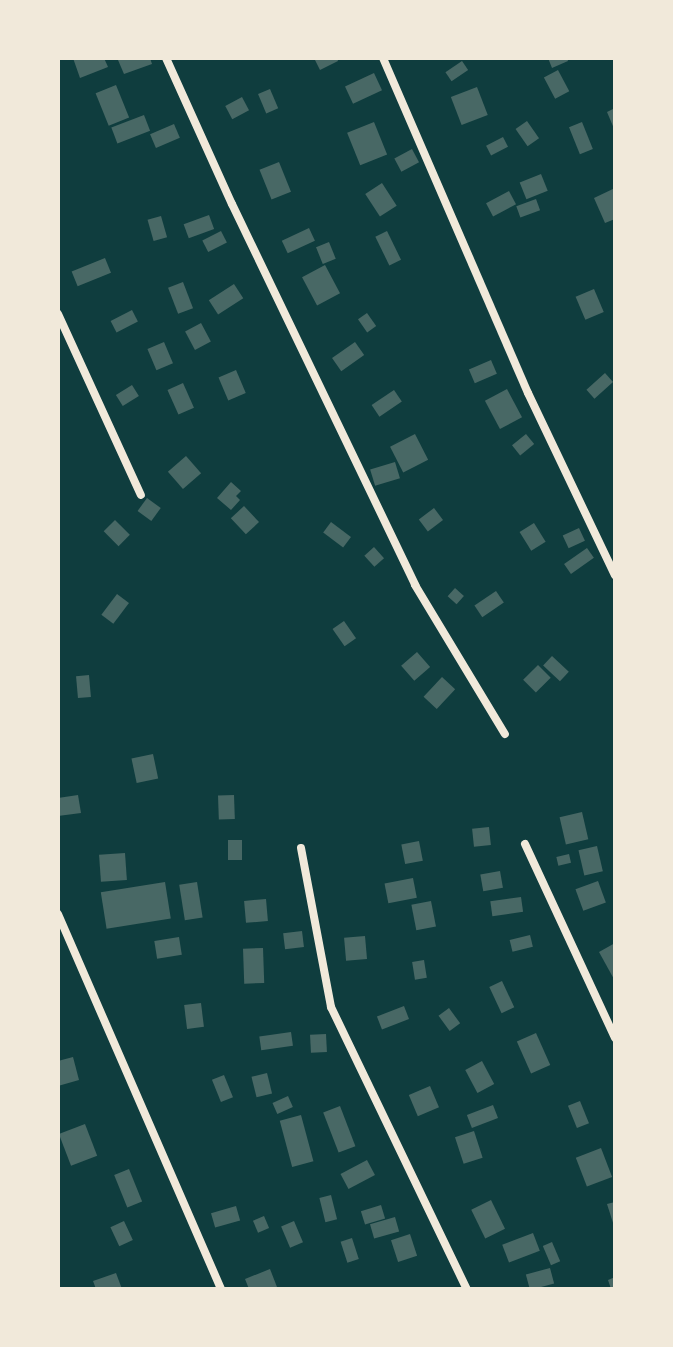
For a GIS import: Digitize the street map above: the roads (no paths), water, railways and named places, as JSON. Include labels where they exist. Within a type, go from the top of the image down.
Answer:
[{"type":"street","points":[[166,58],[232,204],[415,585],[505,734]]},
{"type":"street","points":[[383,58],[528,393],[615,575]]},
{"type":"street","points":[[58,314],[141,495]]},
{"type":"street","points":[[525,844],[615,1038]]},
{"type":"street","points":[[301,848],[331,1007],[467,1289]]},
{"type":"street","points":[[58,914],[221,1289]]}]
